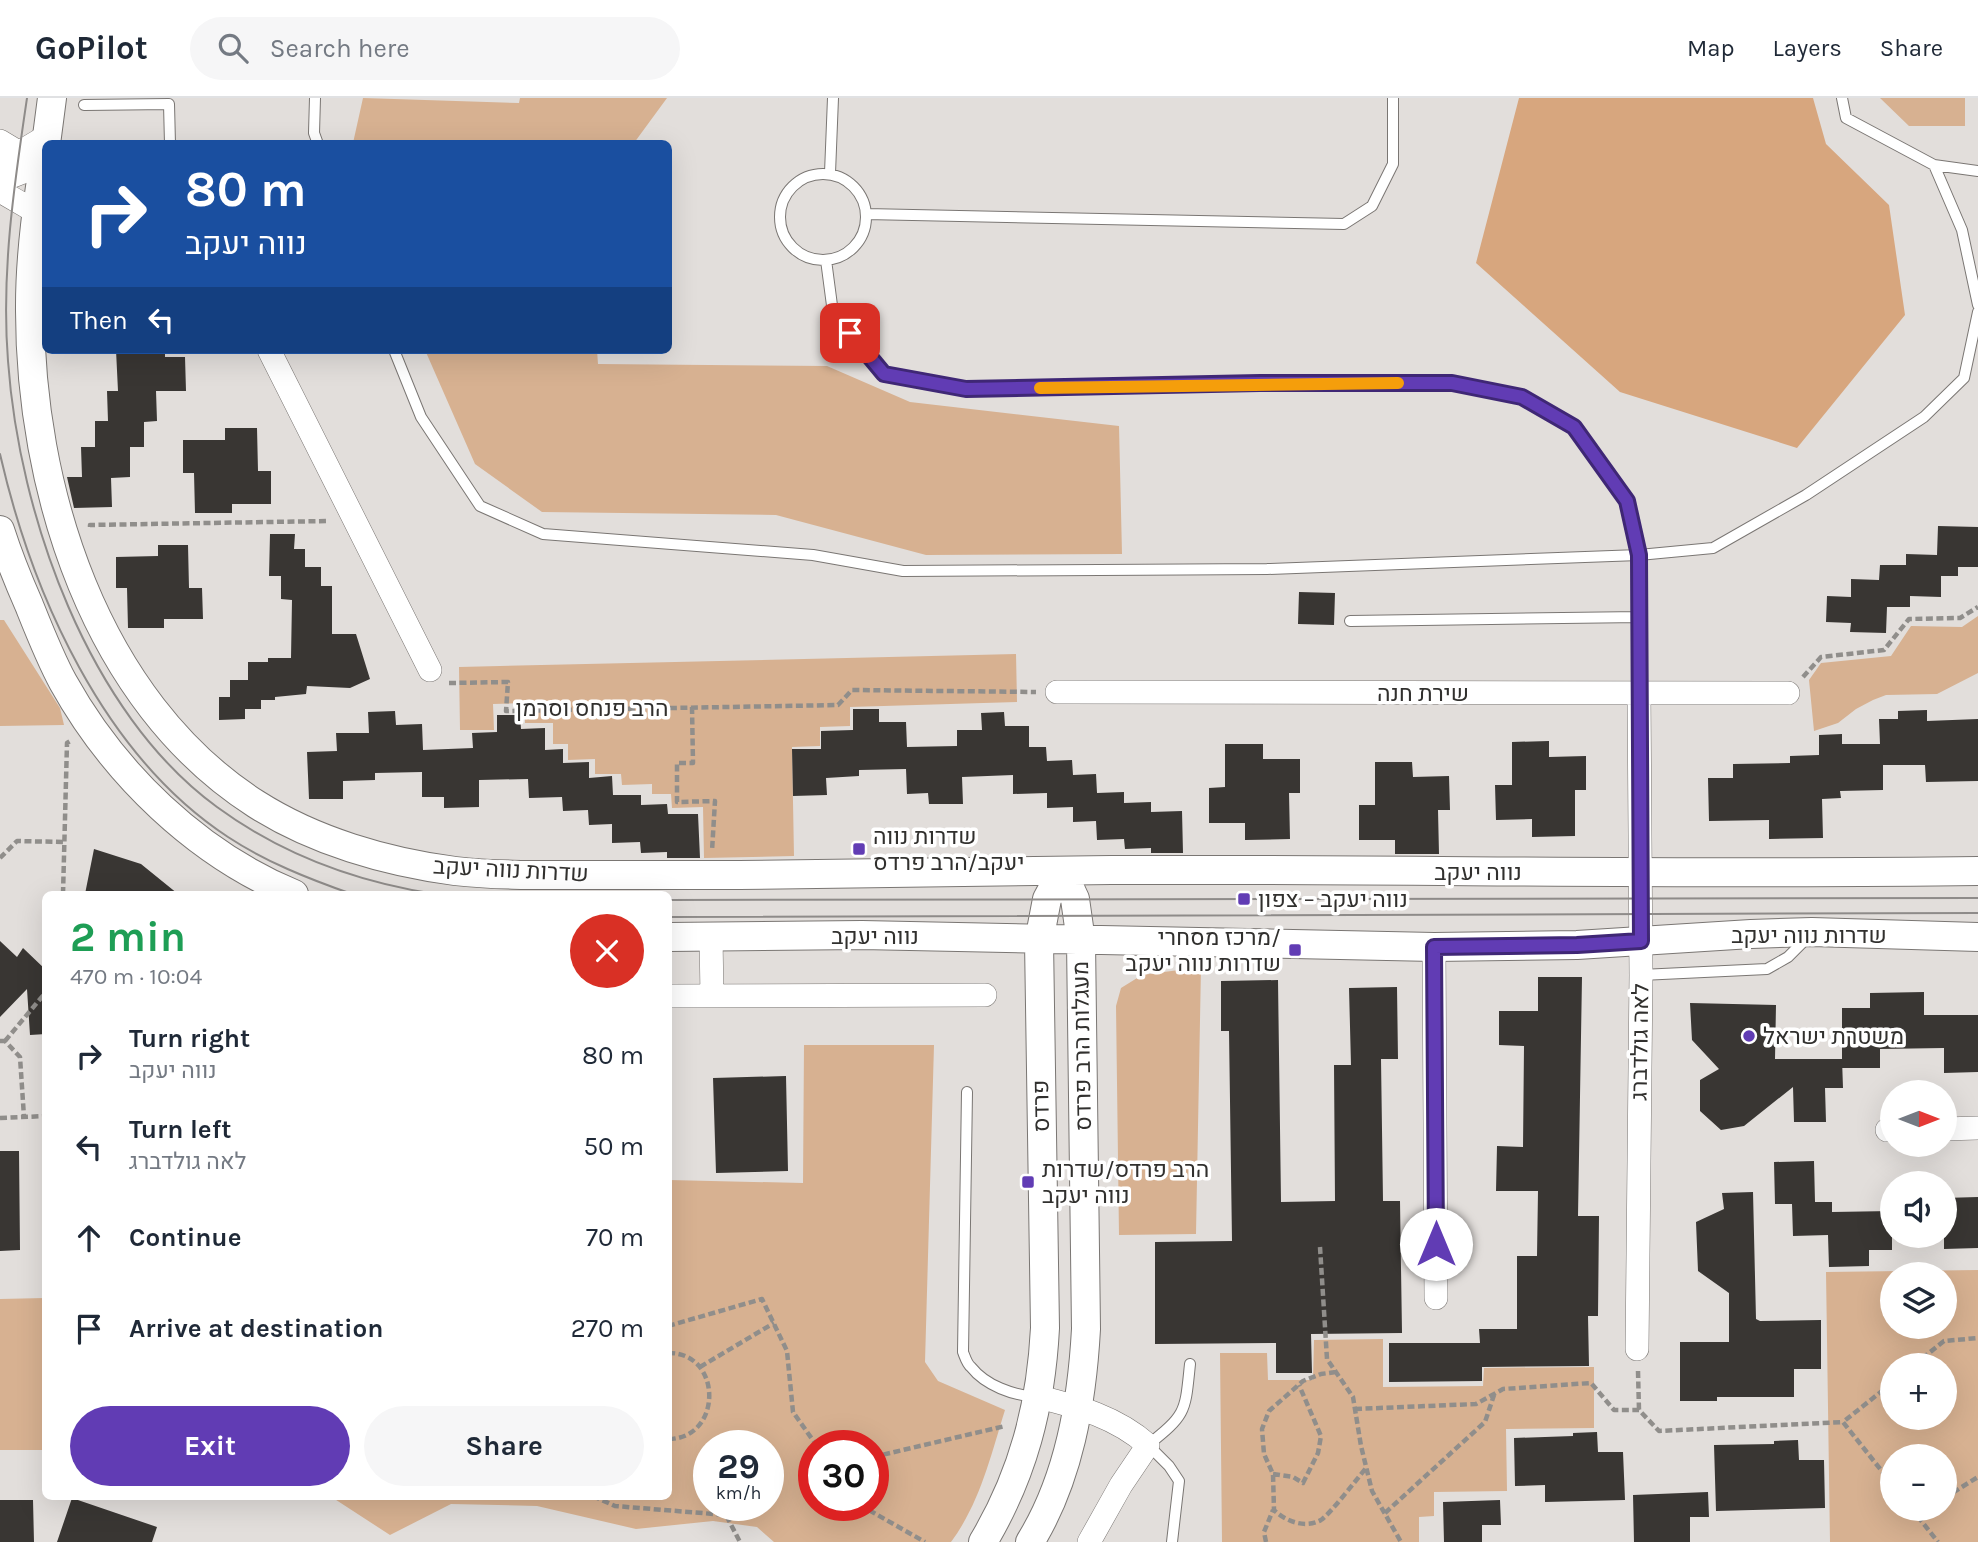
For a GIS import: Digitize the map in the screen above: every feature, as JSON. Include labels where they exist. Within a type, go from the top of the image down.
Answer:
[{"type":"street","points":[[0,181],[31,151],[52,98]]},
{"type":"street","points":[[31,151],[36,212]]},
{"type":"street","points":[[0,191],[36,212]]},
{"type":"street","name":"שדרות נווה יעקב","points":[[36,212],[30,299],[33,374],[46,470],[63,533],[87,598],[139,689],[191,751],[230,785],[260,806],[302,829],[378,855],[458,871],[710,875],[1062,871]]},
{"type":"street","points":[[271,354],[430,670]]},
{"type":"street","points":[[0,530],[27,601],[63,681],[93,730],[121,766],[173,819],[249,872],[288,891]]},
{"type":"street","name":"שירת חנה","points":[[1057,692],[1788,693]]},
{"type":"street","name":"לאה גולדברג","points":[[1637,1349],[1641,975],[1639,693]]},
{"type":"street","points":[[1062,871],[1047,899],[1039,941],[1434,947],[1577,945],[1641,941]]},
{"type":"street","name":"נווה יעקב","points":[[1062,871],[1641,872]]},
{"type":"street","name":"מעגלות הרב פרדס","points":[[1030,1542],[1059,1481],[1078,1407],[1084,1371],[1086,1329],[1081,941],[1075,899],[1062,871]]},
{"type":"street","points":[[1641,872],[1978,872]]},
{"type":"street","name":"שדרות נווה יעקב","points":[[1641,941],[1751,933],[1812,932],[1978,937]]},
{"type":"street","name":"נווה יעקב","points":[[710,937],[862,935],[1039,941]]},
{"type":"street","points":[[672,937],[710,937],[712,996]]},
{"type":"street","name":"פרדס","points":[[1036,1408],[1045,1328],[1039,941]]},
{"type":"street","points":[[1434,947],[1436,1298]]},
{"type":"street","points":[[672,996],[985,995]]},
{"type":"street","points":[[1957,1129],[1978,1128]]},
{"type":"street","points":[[983,1542],[1018,1471],[1036,1408],[1078,1407],[1135,1433],[1148,1445],[1121,1485],[1089,1542]]},
{"type":"lane","points":[[315,98],[314,133],[317,140]]},
{"type":"lane","points":[[830,173],[833,98]]},
{"type":"lane","points":[[866,214],[1344,224],[1372,206],[1393,164],[1392,98]]},
{"type":"lane","points":[[1842,98],[1846,118],[1934,165],[1978,171]]},
{"type":"lane","points":[[84,105],[169,104],[170,140]]},
{"type":"lane","points":[[1934,165],[1962,230],[1978,305]]},
{"type":"lane","points":[[830,173],[846,179],[863,199],[866,214],[863,235],[854,247],[841,257],[826,260],[813,260],[799,254],[788,243],[780,229],[779,211],[783,197],[794,183],[807,175],[830,173]]},
{"type":"lane","points":[[826,260],[833,313],[884,374],[966,389],[1260,383],[1452,383],[1522,397],[1574,427],[1627,501],[1639,555],[1639,693]]},
{"type":"lane","points":[[396,354],[421,417],[481,506],[543,534],[813,555],[903,571],[1267,569],[1639,555],[1713,548],[1806,495],[1924,417],[1964,378],[1978,312]]},
{"type":"lane","points":[[1350,621],[1640,617]]},
{"type":"lane","points":[[1641,975],[1767,969],[1788,957],[1812,932]]},
{"type":"lane","points":[[967,1092],[963,1352],[971,1368],[994,1385],[1036,1408]]},
{"type":"lane","points":[[1172,1542],[1178,1481],[1169,1466],[1148,1445],[1175,1423],[1186,1404],[1190,1364]]},
{"type":"path","points":[[90,538],[90,525],[355,521]]},
{"type":"path","points":[[1788,693],[1821,657],[1884,650],[1909,620],[1960,618],[1978,607]]},
{"type":"path","name":"הרב פנחס וסרמן","points":[[430,670],[437,683],[508,682],[506,711],[838,705],[852,690],[1057,692]]},
{"type":"path","points":[[692,708],[693,762],[677,762],[677,802],[715,801],[710,875]]},
{"type":"path","points":[[63,891],[67,743],[93,730]]},
{"type":"path","points":[[0,858],[17,841],[64,842]]},
{"type":"path","points":[[24,1117],[20,1057],[2,1041],[42,996]]},
{"type":"path","points":[[0,1118],[42,1116]]},
{"type":"path","points":[[1320,1247],[1327,1359],[1353,1397],[1372,1491],[1401,1542]]},
{"type":"path","points":[[672,1325],[762,1299],[787,1350],[793,1412],[806,1430]]},
{"type":"path","points":[[701,1367],[774,1323]]},
{"type":"path","points":[[1929,1353],[1944,1341],[1978,1338]]},
{"type":"path","points":[[1637,1349],[1639,1410],[1660,1431],[1843,1422],[1880,1393]]},
{"type":"path","points":[[672,1354],[689,1358],[701,1367],[708,1380],[711,1395],[709,1410],[701,1424],[689,1434],[672,1438]]},
{"type":"path","points":[[1266,1542],[1264,1532],[1274,1510],[1273,1474],[1264,1454],[1262,1429],[1269,1411],[1299,1385],[1321,1374],[1336,1372]]},
{"type":"path","points":[[1355,1409],[1476,1404],[1503,1389],[1591,1383],[1614,1410],[1639,1410]]},
{"type":"path","points":[[1273,1474],[1293,1477],[1303,1483],[1318,1453],[1321,1436],[1299,1385]]},
{"type":"path","points":[[1385,1513],[1485,1422],[1494,1394]]},
{"type":"path","points":[[889,1452],[1036,1408]]},
{"type":"path","points":[[1843,1422],[1880,1469]]},
{"type":"path","points":[[1274,1510],[1282,1518],[1297,1523],[1321,1519],[1366,1468]]},
{"type":"path","points":[[1957,1490],[1978,1477]]},
{"type":"path","points":[[602,1500],[615,1506],[726,1516],[740,1542]]},
{"type":"path","points":[[888,1521],[925,1542]]},
{"type":"path","points":[[1921,1521],[1938,1542]]},
{"type":"shaded area","points":[[363,98],[519,103],[520,98],[667,98],[636,140],[354,140]]},
{"type":"shaded area","points":[[1519,98],[1813,98],[1826,144],[1889,205],[1905,315],[1797,448],[1620,392],[1476,263]]},
{"type":"shaded area","points":[[1880,98],[1965,98],[1965,126],[1909,126]]},
{"type":"shaded area","points":[[427,354],[597,354],[598,364],[827,366],[910,402],[1119,426],[1122,554],[926,555],[776,515],[542,512],[475,464]]},
{"type":"shaded area","points":[[1978,616],[1978,673],[1937,694],[1886,695],[1856,709],[1838,723],[1814,731],[1809,680],[1821,663],[1891,656],[1911,626],[1962,627]]},
{"type":"shaded area","points":[[0,620],[4,620],[60,708],[64,725],[0,726]]},
{"type":"shaded area","points":[[1016,654],[1017,702],[850,707],[850,726],[820,727],[820,746],[792,747],[794,856],[704,858],[703,807],[672,808],[671,794],[652,794],[652,784],[622,785],[621,774],[595,774],[595,759],[568,760],[568,744],[553,744],[553,723],[525,723],[525,703],[493,704],[494,730],[460,730],[459,667]]},
{"type":"shaded area","points":[[1201,967],[1196,1234],[1119,1235],[1116,1006],[1121,988],[1142,975]]},
{"type":"shaded area","points":[[804,1045],[934,1045],[925,1362],[938,1381],[1005,1410],[977,1495],[951,1542],[774,1542],[757,1527],[713,1521],[636,1529],[537,1506],[451,1504],[390,1535],[336,1500],[672,1500],[672,1180],[803,1183]]},
{"type":"shaded area","points":[[1957,1270],[1978,1270],[1978,1542],[1830,1542],[1826,1272],[1880,1271],[1880,1339],[1957,1339]]},
{"type":"shaded area","points":[[42,1298],[42,1450],[0,1450],[0,1299]]},
{"type":"shaded area","points":[[1383,1339],[1383,1387],[1483,1386],[1484,1368],[1594,1367],[1594,1428],[1506,1429],[1507,1491],[1434,1492],[1434,1516],[1419,1517],[1419,1542],[1222,1542],[1220,1353],[1267,1353],[1268,1380],[1313,1380],[1314,1340]]},
{"type":"building","points":[[116,354],[165,354],[165,357],[185,357],[186,391],[156,391],[157,421],[144,422],[144,447],[130,447],[130,477],[111,478],[112,507],[74,508],[67,477],[82,477],[81,447],[95,447],[95,421],[108,421],[107,391],[118,391]]},
{"type":"building","points":[[225,428],[257,428],[258,471],[271,471],[271,504],[232,504],[232,513],[195,513],[194,473],[183,473],[183,440],[225,440]]},
{"type":"building","points":[[1938,526],[1978,527],[1978,567],[1958,567],[1958,576],[1941,576],[1941,597],[1910,596],[1910,607],[1887,607],[1886,633],[1850,632],[1851,623],[1826,622],[1827,596],[1851,597],[1851,579],[1879,580],[1880,565],[1906,565],[1906,554],[1937,555]]},
{"type":"building","points":[[270,534],[295,534],[294,549],[305,549],[305,567],[321,567],[321,586],[332,586],[332,634],[356,634],[370,679],[350,688],[307,686],[306,694],[261,700],[261,709],[245,709],[245,719],[219,720],[219,697],[230,697],[230,680],[248,680],[248,662],[268,662],[268,658],[291,658],[292,600],[281,599],[281,576],[269,576]]},
{"type":"building","points":[[158,545],[188,545],[189,588],[202,588],[203,619],[164,619],[164,628],[128,628],[127,588],[116,588],[116,557],[158,556]]},
{"type":"building","points":[[1299,592],[1335,593],[1334,625],[1298,624]]},
{"type":"building","points":[[853,709],[879,709],[879,722],[906,722],[907,747],[957,746],[957,730],[982,730],[981,713],[1004,712],[1005,726],[1029,726],[1029,747],[1046,747],[1047,761],[1072,760],[1073,775],[1096,774],[1097,793],[1124,792],[1124,803],[1151,802],[1151,812],[1182,811],[1183,853],[1151,853],[1151,848],[1125,849],[1124,839],[1097,840],[1096,821],[1073,822],[1073,807],[1047,808],[1047,793],[1013,794],[1013,775],[962,777],[963,804],[929,804],[928,793],[907,794],[906,769],[859,770],[859,776],[826,778],[827,795],[793,796],[792,749],[821,749],[821,731],[853,730]]},
{"type":"building","points":[[1927,710],[1927,721],[1978,719],[1978,781],[1926,782],[1925,765],[1883,765],[1883,790],[1840,791],[1841,798],[1822,799],[1823,838],[1769,839],[1769,820],[1709,821],[1708,778],[1733,778],[1733,764],[1790,763],[1790,756],[1819,755],[1819,735],[1842,734],[1842,744],[1880,744],[1879,719],[1898,719],[1898,711]]},
{"type":"building","points":[[395,711],[396,725],[422,724],[423,750],[473,748],[472,733],[497,732],[497,715],[520,715],[521,729],[545,728],[545,750],[563,749],[563,763],[589,762],[589,778],[612,776],[613,795],[641,795],[641,805],[667,804],[668,814],[698,814],[700,858],[667,858],[667,852],[641,853],[640,842],[612,843],[612,824],[589,825],[588,810],[563,811],[562,797],[529,798],[528,779],[479,780],[479,807],[444,808],[444,797],[422,797],[422,772],[375,773],[375,780],[343,781],[343,799],[309,799],[307,752],[337,751],[336,733],[369,733],[368,712]]},
{"type":"building","points":[[1549,741],[1549,757],[1586,756],[1586,790],[1575,790],[1575,836],[1532,837],[1532,819],[1496,820],[1495,785],[1512,785],[1512,742]]},
{"type":"building","points":[[1225,744],[1263,744],[1263,759],[1300,759],[1300,793],[1289,793],[1290,839],[1245,840],[1245,823],[1209,823],[1209,788],[1225,787]]},
{"type":"building","points":[[1375,762],[1412,762],[1413,777],[1449,776],[1450,810],[1438,810],[1439,854],[1395,854],[1395,840],[1359,840],[1359,805],[1375,805]]},
{"type":"building","points":[[94,849],[141,864],[174,891],[86,891]]},
{"type":"building","points":[[0,941],[17,957],[23,948],[42,966],[42,1034],[30,1035],[27,989],[0,1017]]},
{"type":"building","points":[[1538,977],[1582,977],[1578,1216],[1599,1216],[1598,1316],[1588,1316],[1589,1366],[1482,1367],[1482,1381],[1389,1382],[1389,1343],[1480,1343],[1479,1329],[1517,1329],[1517,1256],[1537,1256],[1538,1191],[1496,1191],[1497,1146],[1523,1147],[1524,1046],[1499,1045],[1499,1011],[1538,1011]]},
{"type":"building","points":[[1278,980],[1281,1202],[1335,1201],[1334,1065],[1351,1065],[1349,988],[1397,987],[1398,1059],[1381,1059],[1383,1201],[1400,1201],[1402,1333],[1311,1334],[1312,1373],[1276,1373],[1276,1343],[1155,1344],[1155,1242],[1232,1241],[1229,1031],[1221,1031],[1221,981]]},
{"type":"building","points":[[1924,992],[1924,1015],[1978,1015],[1978,1072],[1944,1073],[1944,1048],[1880,1049],[1880,1068],[1842,1068],[1842,1008],[1870,1008],[1870,993]]},
{"type":"building","points":[[1690,1003],[1776,1005],[1775,1059],[1842,1059],[1843,1088],[1825,1088],[1826,1122],[1794,1122],[1793,1087],[1744,1126],[1721,1130],[1700,1111],[1700,1080],[1719,1069],[1692,1040]]},
{"type":"building","points":[[786,1076],[788,1171],[716,1173],[713,1078]]},
{"type":"building","points":[[0,1151],[19,1151],[20,1250],[0,1251]]},
{"type":"building","points":[[1814,1161],[1815,1202],[1832,1202],[1832,1212],[1880,1211],[1880,1248],[1892,1250],[1869,1250],[1869,1266],[1829,1267],[1828,1235],[1793,1236],[1792,1204],[1775,1204],[1774,1162]]},
{"type":"building","points":[[1753,1192],[1756,1319],[1821,1320],[1821,1369],[1794,1369],[1794,1397],[1717,1397],[1717,1401],[1680,1401],[1680,1342],[1729,1342],[1729,1293],[1698,1271],[1696,1222],[1724,1209],[1722,1193]]},
{"type":"building","points":[[1978,1197],[1978,1248],[1944,1249],[1957,1248],[1957,1198]]},
{"type":"building","points":[[1597,1432],[1598,1452],[1623,1452],[1625,1500],[1545,1502],[1545,1485],[1515,1486],[1514,1438],[1573,1436],[1573,1433]]},
{"type":"building","points":[[1798,1440],[1799,1460],[1824,1460],[1825,1508],[1716,1511],[1714,1445],[1774,1444],[1774,1441]]},
{"type":"building","points":[[1708,1492],[1709,1517],[1690,1517],[1690,1542],[1634,1542],[1633,1495]]},
{"type":"building","points":[[0,1500],[33,1500],[34,1542],[0,1542]]},
{"type":"building","points":[[71,1500],[157,1527],[152,1542],[57,1542]]},
{"type":"building","points":[[1500,1500],[1501,1525],[1482,1525],[1482,1542],[1444,1542],[1443,1502]]},
{"type":"tram line","points":[[27,98],[13,196],[6,295],[8,361],[15,421],[27,482],[45,545],[68,606],[97,665],[131,719],[171,767],[217,807],[267,839],[321,864],[377,882],[418,891]]},
{"type":"tram line","points":[[0,454],[14,507],[53,615],[79,667],[109,717],[144,762],[184,803],[228,837],[288,869],[344,891]]},
{"type":"tram line","points":[[672,900],[1978,898]]},
{"type":"tram line","points":[[672,917],[1978,913]]},
{"type":"slow traffic","points":[[1040,388],[1398,383]]},
{"type":"place","name":"שדרות נווה יעקב/הרב פרדס","points":[[859,849]]},
{"type":"place","name":"נווה יעקב – צפון","points":[[1244,899]]},
{"type":"place","name":"מרכז מסחרי/ שדרות נווה יעקב","points":[[1295,950]]},
{"type":"place","name":"משטרת ישראל","points":[[1749,1036]]},
{"type":"place","name":"הרב פרדס/שדרות נווה יעקב","points":[[1028,1182]]},
{"type":"route","points":[[850,333],[884,374],[966,389],[1260,383],[1452,383],[1522,397],[1574,427],[1627,501],[1639,555],[1641,941],[1577,945],[1434,947],[1436,1244]]}]
